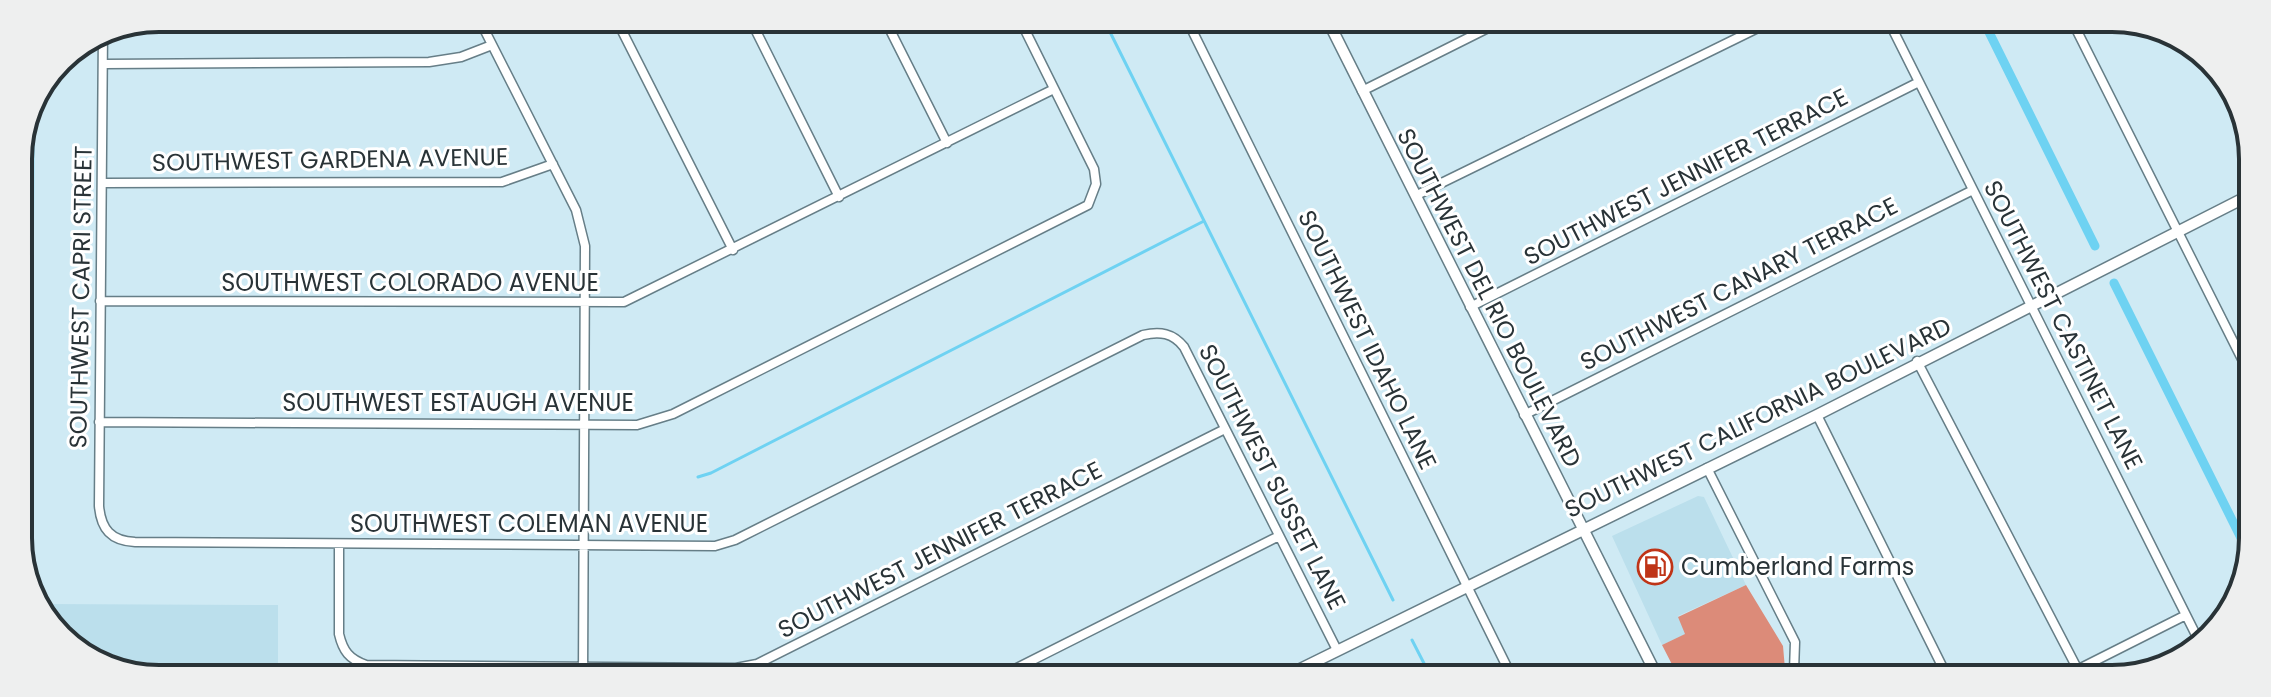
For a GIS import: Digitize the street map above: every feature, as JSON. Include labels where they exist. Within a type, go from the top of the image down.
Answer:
[{"type":"street","points":[[486,32],[576,210],[585,246],[583,665]]},
{"type":"street","points":[[623,32],[733,250]]},
{"type":"street","points":[[756,32],[839,197]]},
{"type":"street","points":[[891,32],[947,143]]},
{"type":"street","points":[[1026,32],[1054,89]]},
{"type":"street","name":"SOUTHWEST IDAHO LANE","points":[[1193,32],[1506,665]]},
{"type":"street","name":"SOUTHWEST DEL RIO BOULEVARD","points":[[1333,32],[1651,665]]},
{"type":"street","points":[[1362,91],[1480,32]]},
{"type":"street","points":[[1417,195],[1750,32]]},
{"type":"street","name":"SOUTHWEST CASTINET LANE","points":[[1894,32],[2195,634]]},
{"type":"street","points":[[2078,32],[2239,353]]},
{"type":"street","name":"SOUTHWEST CAPRI STREET","points":[[103,45],[99,422],[101,520],[114,538],[135,542]]},
{"type":"street","points":[[104,64],[429,62],[461,57],[492,45]]},
{"type":"street","name":"SOUTHWEST JENNIFER TERRACE","points":[[1470,307],[1919,82]]},
{"type":"street","name":"SOUTHWEST COLORADO AVENUE","points":[[100,301],[624,302],[1054,89]]},
{"type":"street","name":"SOUTHWEST ESTAUGH AVENUE","points":[[99,422],[637,425],[673,414],[1078,212],[1094,194],[1094,169],[1054,89]]},
{"type":"street","name":"SOUTHWEST GARDENA AVENUE","points":[[104,183],[502,182],[553,164]]},
{"type":"street","name":"SOUTHWEST CANARY TERRACE","points":[[1524,415],[1973,190]]},
{"type":"street","name":"SOUTHWEST CALIFORNIA BOULEVARD","points":[[1308,665],[1817,415],[1917,361],[2239,200]]},
{"type":"street","name":"SOUTHWEST SUSSET LANE","points":[[1162,333],[1175,337],[1184,347],[1337,650]]},
{"type":"street","name":"SOUTHWEST COLEMAN AVENUE","points":[[135,542],[715,546],[735,540],[1143,335],[1162,333]]},
{"type":"street","points":[[1917,361],[2075,665]]},
{"type":"street","points":[[1817,415],[1942,665]]},
{"type":"street","name":"SOUTHWEST JENNIFER TERRACE","points":[[752,665],[1225,429]]},
{"type":"street","points":[[1707,468],[1795,642],[1794,665]]},
{"type":"street","points":[[1023,665],[1279,536]]},
{"type":"street","name":"SOUTHWEST JENNIFER TERRACE","points":[[339,544],[339,634],[342,648],[356,662],[366,665]]},
{"type":"street","points":[[2088,665],[2186,615]]},
{"type":"shaded area","points":[[1698,496],[1704,497],[1746,585],[1678,616],[1686,634],[1662,645],[1612,536]]},
{"type":"shaded area","points":[[1746,585],[1783,646],[1785,665],[1672,665],[1662,645],[1685,634],[1678,617]]},
{"type":"shaded area","points":[[50,604],[278,605],[278,665],[159,665],[126,661],[95,648],[69,628]]},
{"type":"waterway","points":[[1110,32],[1393,600]]},
{"type":"waterway","points":[[1989,32],[2095,246]]},
{"type":"waterway","points":[[32,352],[33,145]]},
{"type":"waterway","points":[[698,477],[1204,221]]},
{"type":"waterway","points":[[2114,283],[2239,534]]},
{"type":"waterway","points":[[1412,640],[1425,665]]},
{"type":"place","name":"Cumberland Farms","points":[[1655,567]]}]
